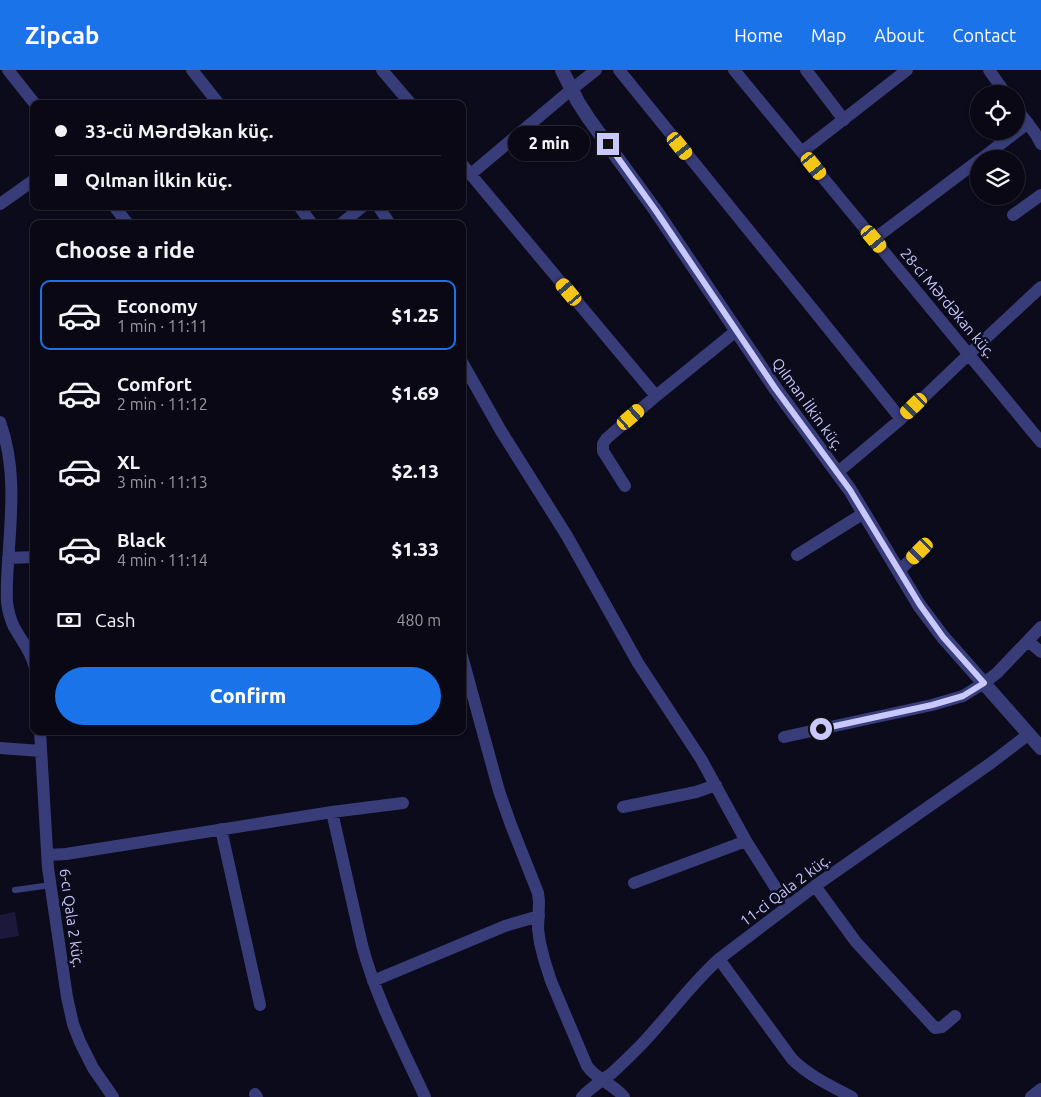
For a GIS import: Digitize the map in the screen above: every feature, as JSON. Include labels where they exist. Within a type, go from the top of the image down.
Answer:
[{"type":"street","points":[[8,70],[32,100]]},
{"type":"street","points":[[192,70],[216,100]]},
{"type":"street","points":[[382,70],[408,100]]},
{"type":"street","name":"Qılman İlkin küç.","points":[[562,70],[578,102],[656,211],[775,388],[838,472],[933,624],[1041,748]]},
{"type":"street","points":[[596,70],[467,169],[656,396]]},
{"type":"street","points":[[619,70],[901,419]]},
{"type":"street","name":"28-ci Mərdəkan küç.","points":[[734,70],[1041,442]]},
{"type":"street","points":[[806,70],[844,120]]},
{"type":"street","points":[[802,151],[907,70]]},
{"type":"street","points":[[989,70],[1000,85]]},
{"type":"street","points":[[1025,120],[1041,144]]},
{"type":"street","points":[[993,150],[1028,124]]},
{"type":"street","points":[[874,239],[970,167]]},
{"type":"street","points":[[0,204],[30,183]]},
{"type":"street","points":[[1013,215],[1041,195]]},
{"type":"street","points":[[117,210],[125,220]]},
{"type":"street","points":[[301,210],[309,220]]},
{"type":"street","points":[[346,220],[358,210]]},
{"type":"street","points":[[838,472],[901,419],[1041,287]]},
{"type":"street","points":[[625,486],[603,451],[603,444],[606,439],[736,331]]},
{"type":"street","points":[[466,369],[501,431],[566,536],[638,663],[701,758],[746,841],[787,906]]},
{"type":"street","points":[[0,422],[8,451],[12,489],[4,600],[11,620],[30,653]]},
{"type":"street","points":[[797,555],[864,513]]},
{"type":"street","points":[[899,572],[920,551]]},
{"type":"street","points":[[8,558],[30,557]]},
{"type":"street","points":[[784,737],[932,705],[963,696],[997,673],[1041,627]]},
{"type":"street","points":[[1028,641],[1041,652]]},
{"type":"street","points":[[466,671],[499,791],[538,893],[540,943],[551,981],[587,1066],[594,1075],[615,1088],[624,1097]]},
{"type":"street","name":"11-ci Qala 2 küç.","points":[[582,1097],[620,1066],[640,1046],[691,988],[719,960],[787,906],[991,763],[1029,734]]},
{"type":"street","name":"6-cı Qala 2 küç.","points":[[40,735],[47,855],[67,997],[73,1024],[80,1042],[93,1068],[113,1097]]},
{"type":"street","points":[[0,748],[41,751]]},
{"type":"street","points":[[623,807],[696,792],[716,785]]},
{"type":"street","points":[[47,855],[66,854],[332,812],[403,803]]},
{"type":"street","points":[[332,812],[362,945],[373,981],[425,1097]]},
{"type":"street","points":[[221,829],[260,1006]]},
{"type":"street","points":[[634,883],[746,841]]},
{"type":"street","points":[[815,886],[856,942],[935,1028],[942,1027],[956,1016]]},
{"type":"street","points":[[373,981],[505,926],[539,916]]},
{"type":"street","points":[[719,960],[792,1059],[802,1069],[819,1080],[852,1097]]},
{"type":"street","points":[[1031,1097],[1041,1090]]},
{"type":"lane","points":[[15,890],[51,885]]},
{"type":"building","points":[[15,912],[19,936],[0,939],[0,915]]},
{"type":"route","points":[[608,144],[656,211],[775,388],[838,472],[920,605],[943,637],[984,683],[963,696],[932,705],[821,729]]}]
